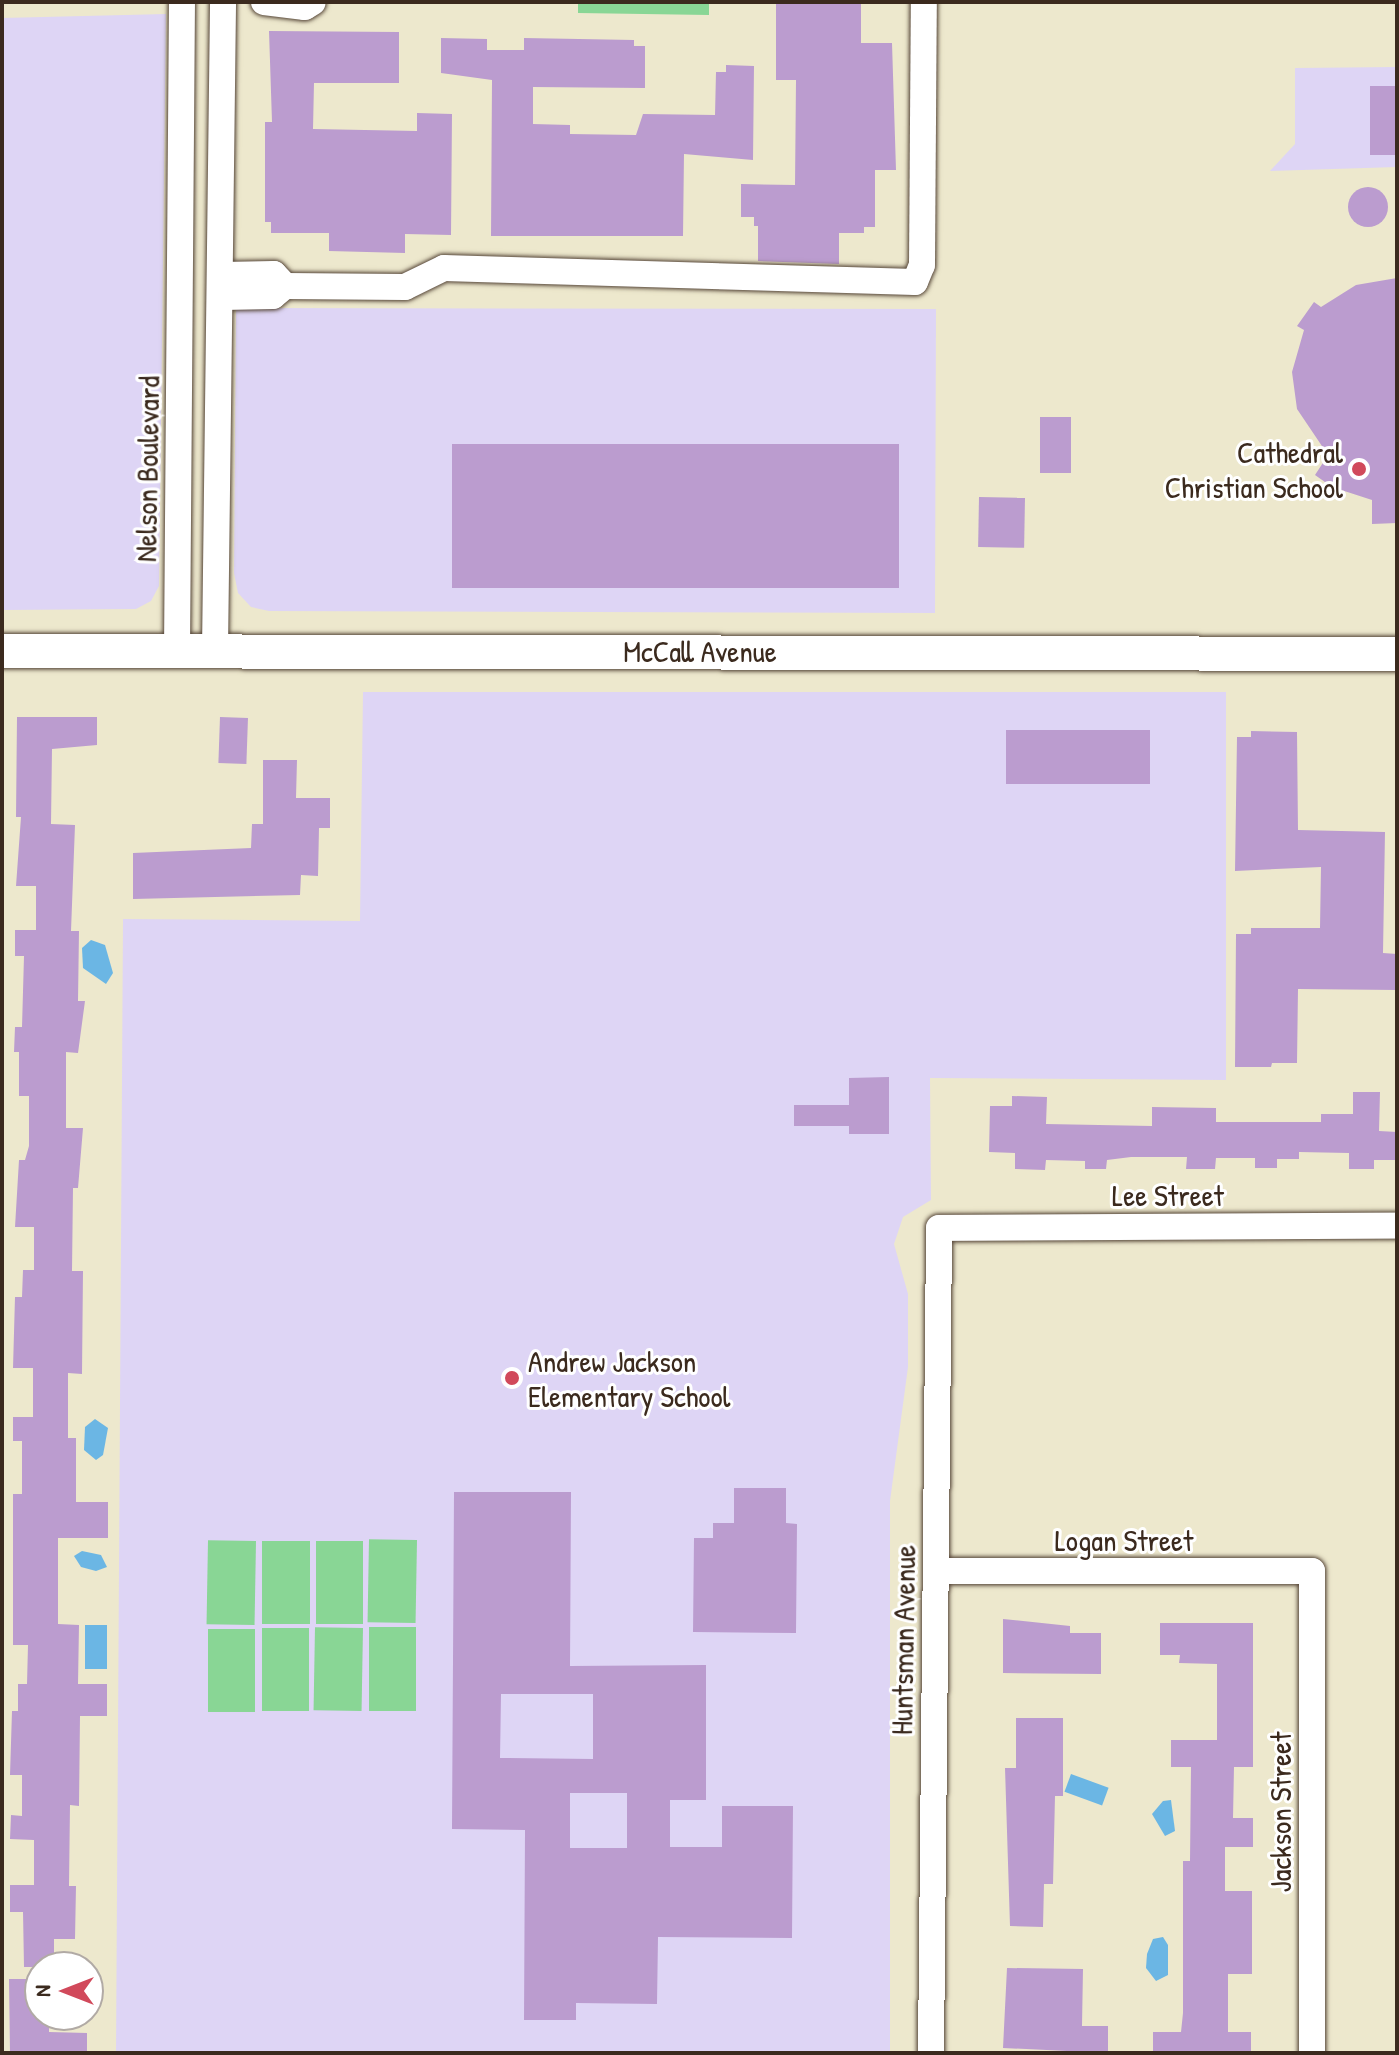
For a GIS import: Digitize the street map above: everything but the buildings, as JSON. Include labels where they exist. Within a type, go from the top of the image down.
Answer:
[{"type":"main road","name":"McCall Avenue","points":[[2,651],[1397,654]]},
{"type":"street","name":"Nelson Boulevard","points":[[177,651],[182,2]]},
{"type":"street","points":[[215,651],[222,287],[223,2]]},
{"type":"street","points":[[264,2],[305,7],[313,2]]},
{"type":"street","points":[[181,288],[222,287],[273,296],[285,286],[405,287],[444,268],[915,282],[922,265],[924,2]]},
{"type":"street","name":"Lee Street","points":[[939,1228],[1397,1226]]},
{"type":"street","name":"Huntsman Avenue","points":[[931,2053],[939,1228]]},
{"type":"street","name":"Logan Street","points":[[936,1571],[1312,1571]]},
{"type":"street","name":"Jackson Street","points":[[1312,1571],[1312,2053]]},
{"type":"shaded area","points":[[166,14],[159,586],[151,601],[136,609],[2,610],[2,18]]},
{"type":"shaded area","points":[[1397,67],[1397,167],[1270,171],[1295,144],[1295,68]]},
{"type":"shaded area","points":[[236,308],[936,309],[935,613],[269,611],[251,607],[238,593],[234,573]]},
{"type":"shaded area","name":"Andrew Jackson Elementary School","points":[[363,692],[1226,692],[1226,1080],[930,1078],[931,1200],[903,1217],[894,1244],[908,1294],[908,1367],[890,1501],[890,2053],[116,2053],[123,919],[360,921]]},
{"type":"green space","points":[[578,2],[709,2],[709,15],[578,13]]},
{"type":"green space","points":[[369,1539],[417,1540],[416,1623],[368,1622]]},
{"type":"green space","points":[[208,1540],[256,1541],[255,1625],[207,1624]]},
{"type":"green space","points":[[262,1541],[310,1541],[310,1624],[262,1624]]},
{"type":"green space","points":[[316,1541],[363,1541],[363,1624],[316,1624]]},
{"type":"green space","points":[[315,1627],[363,1628],[362,1711],[314,1710]]},
{"type":"green space","points":[[369,1627],[416,1627],[416,1711],[369,1711]]},
{"type":"green space","points":[[262,1628],[309,1628],[309,1711],[262,1711]]},
{"type":"green space","points":[[208,1629],[255,1629],[255,1712],[208,1712]]},
{"type":"water","points":[[91,940],[105,945],[113,973],[106,984],[83,968],[82,948]]},
{"type":"water","points":[[95,1419],[108,1428],[103,1455],[96,1460],[84,1450],[85,1427]]},
{"type":"water","points":[[82,1551],[101,1555],[107,1567],[96,1571],[81,1567],[74,1556]]},
{"type":"water","points":[[85,1625],[107,1625],[107,1669],[85,1669]]},
{"type":"water","points":[[1071,1774],[1109,1788],[1102,1806],[1065,1792]]},
{"type":"water","points":[[1171,1800],[1175,1831],[1165,1836],[1152,1814],[1163,1801]]},
{"type":"water","points":[[1163,1937],[1168,1945],[1168,1975],[1156,1981],[1146,1968],[1147,1954],[1153,1939]]},
{"type":"place","name":"Cathedral Christian School","points":[[1359,469]]},
{"type":"place","name":"Andrew Jackson Elementary School","points":[[512,1378]]}]
